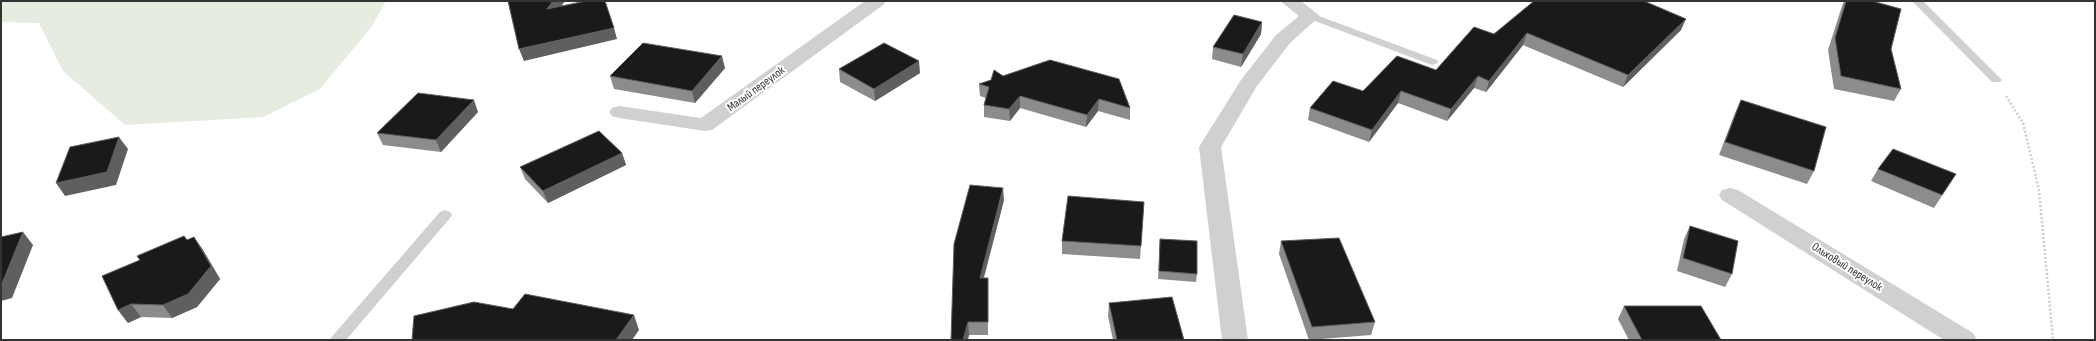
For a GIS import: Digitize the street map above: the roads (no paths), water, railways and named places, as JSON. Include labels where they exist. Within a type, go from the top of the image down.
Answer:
[{"type":"street","name":"Малый переулок","points":[[619,112],[705,126],[877,1]]},
{"type":"street","points":[[1235,340],[1210,147],[1248,84],[1282,39],[1310,16],[1289,1]]},
{"type":"street","name":"Ольховый переулок","points":[[1730,195],[1964,340]]},
{"type":"lane","points":[[1917,1],[1996,80]]},
{"type":"lane","points":[[1310,16],[1433,62]]},
{"type":"lane","points":[[337,340],[445,215]]}]
